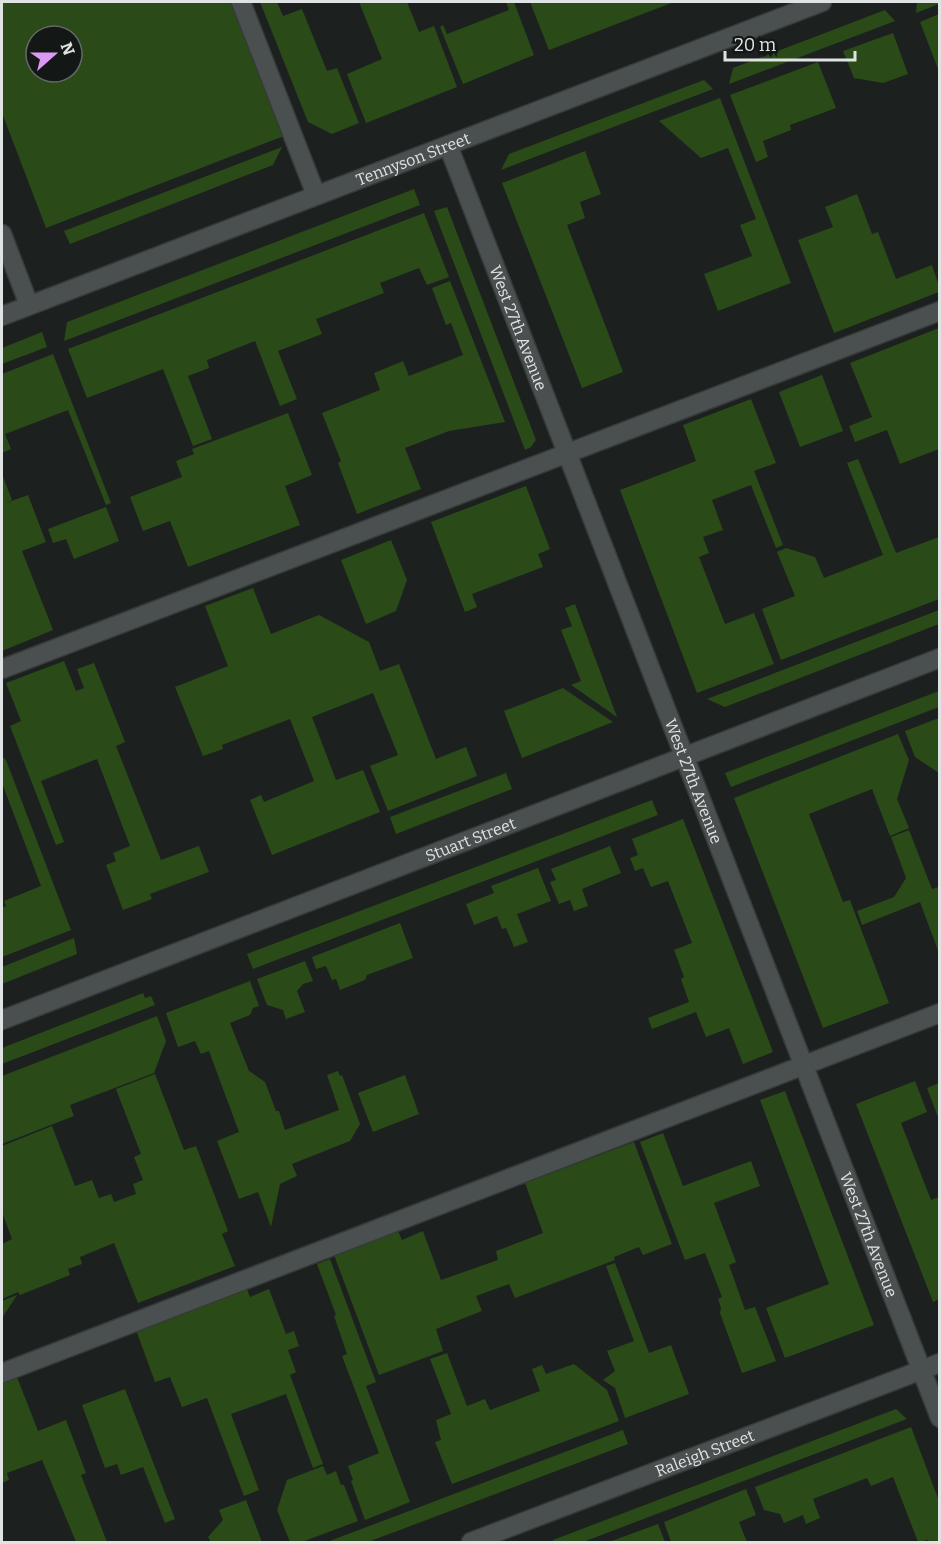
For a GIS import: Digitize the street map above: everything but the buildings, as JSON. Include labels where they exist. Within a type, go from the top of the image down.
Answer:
[{"type":"street","points":[[241,2],[316,195]]},
{"type":"street","name":"Tennyson Street","points":[[2,316],[822,2]]},
{"type":"street","name":"West 27th Avenue","points":[[448,145],[939,1418]]},
{"type":"street","points":[[2,234],[29,305]]},
{"type":"street","points":[[2,669],[939,311]]},
{"type":"street","name":"Stuart Street","points":[[2,1020],[939,658]]},
{"type":"street","points":[[2,1373],[939,1013]]},
{"type":"street","name":"Raleigh Street","points":[[471,1542],[939,1363]]},
{"type":"green space","points":[[2,2],[232,2],[284,136],[46,228],[2,113]]},
{"type":"green space","points":[[260,2],[277,2],[283,16],[302,9],[327,71],[337,68],[359,123],[332,134],[308,122]]},
{"type":"green space","points":[[359,2],[407,2],[419,32],[434,26],[457,87],[366,123],[347,74],[382,59]]},
{"type":"green space","points":[[506,2],[514,2],[534,55],[463,84],[440,27],[443,25],[447,34],[509,10]]},
{"type":"green space","points":[[530,2],[674,2],[549,50]]},
{"type":"green space","points":[[917,2],[939,2],[939,4],[916,13]]},
{"type":"green space","points":[[885,10],[895,21],[729,84],[733,68]]},
{"type":"green space","points":[[939,14],[940,68],[938,69],[920,22]]},
{"type":"green space","points":[[893,33],[908,74],[883,83],[854,78],[843,51]]},
{"type":"green space","points":[[818,62],[836,108],[790,125],[791,130],[763,141],[768,157],[756,162],[730,95]]},
{"type":"green space","points":[[704,80],[713,89],[501,170],[509,154]]},
{"type":"green space","points":[[720,98],[791,283],[718,311],[704,274],[752,256],[740,225],[756,219],[728,148],[701,158],[659,121]]},
{"type":"green space","points":[[282,147],[273,165],[70,244],[64,231]]},
{"type":"green space","points":[[585,151],[601,194],[580,202],[585,218],[567,225],[623,372],[582,388],[502,183]]},
{"type":"green space","points":[[414,189],[420,205],[64,341],[67,322]]},
{"type":"green space","points":[[857,194],[872,234],[878,232],[896,279],[932,265],[939,292],[834,333],[798,240],[833,227],[825,207]]},
{"type":"green space","points":[[447,207],[536,440],[531,447],[525,450],[434,211]]},
{"type":"green space","points":[[424,213],[449,277],[427,285],[419,268],[380,283],[384,293],[316,319],[322,334],[278,351],[297,399],[280,406],[255,341],[207,360],[209,368],[188,376],[212,439],[193,446],[163,369],[87,398],[68,349]]},
{"type":"green space","points":[[450,281],[505,422],[449,431],[405,448],[421,489],[357,514],[338,463],[341,461],[322,413],[380,390],[374,373],[403,361],[409,376],[463,355],[451,323],[446,325],[432,288]]},
{"type":"green space","points":[[939,328],[939,449],[900,464],[887,430],[855,442],[849,426],[872,417],[850,363]]},
{"type":"green space","points":[[42,332],[47,347],[2,364],[2,348]]},
{"type":"green space","points":[[53,354],[111,503],[106,505],[68,410],[5,434],[11,449],[2,453],[2,374]]},
{"type":"green space","points":[[822,375],[843,431],[800,447],[779,392]]},
{"type":"green space","points":[[751,399],[776,463],[754,471],[783,545],[776,548],[751,485],[712,500],[723,530],[703,537],[709,553],[699,557],[725,624],[754,613],[774,664],[697,693],[620,490],[696,461],[683,425]]},
{"type":"green space","points":[[288,413],[312,475],[285,486],[300,525],[188,567],[170,521],[143,531],[130,497],[182,477],[176,461],[194,454],[192,449]]},
{"type":"green space","points":[[858,459],[896,553],[939,537],[939,599],[781,660],[762,609],[795,596],[777,552],[786,548],[815,557],[824,578],[883,555],[847,463]]},
{"type":"green space","points":[[2,474],[12,500],[6,503],[28,495],[46,542],[22,551],[53,630],[2,651]]},
{"type":"green space","points":[[526,486],[550,549],[538,554],[543,567],[472,594],[477,607],[465,612],[431,522]]},
{"type":"green space","points":[[106,507],[119,541],[74,559],[66,539],[53,543],[48,529]]},
{"type":"green space","points":[[391,540],[407,580],[396,611],[366,624],[341,560]]},
{"type":"green space","points":[[253,588],[271,634],[319,615],[369,642],[380,671],[399,664],[436,759],[466,747],[477,776],[388,811],[370,766],[398,755],[373,693],[312,717],[336,780],[363,770],[380,812],[272,855],[250,800],[261,795],[264,802],[314,781],[290,719],[222,745],[223,749],[203,756],[175,687],[228,666],[205,606]]},
{"type":"green space","points":[[575,604],[617,717],[571,685],[581,681],[561,630],[572,626],[565,608]]},
{"type":"green space","points":[[939,610],[939,624],[725,707],[707,699]]},
{"type":"green space","points":[[64,661],[76,691],[84,688],[77,669],[94,663],[125,742],[116,746],[161,860],[199,846],[209,872],[150,894],[152,899],[123,910],[106,865],[116,861],[113,853],[130,846],[97,759],[41,781],[64,842],[56,845],[10,726],[21,721],[6,683]]},
{"type":"green space","points":[[563,688],[613,722],[522,758],[504,711]]},
{"type":"green space","points":[[939,691],[939,707],[731,787],[725,773]]},
{"type":"green space","points":[[939,718],[939,773],[915,757],[905,731]]},
{"type":"green space","points":[[898,734],[909,760],[897,799],[909,828],[890,836],[872,789],[809,814],[843,902],[850,900],[889,1003],[823,1028],[734,798]]},
{"type":"green space","points":[[2,756],[6,760],[71,930],[2,957],[2,908],[6,906],[4,901],[41,886],[2,783]]},
{"type":"green space","points":[[506,773],[512,789],[396,834],[390,817]]},
{"type":"green space","points":[[652,800],[658,815],[253,969],[247,954]]},
{"type":"green space","points":[[683,819],[773,1052],[743,1064],[729,1028],[706,1037],[696,1012],[652,1029],[648,1018],[689,1002],[681,979],[684,977],[674,950],[692,943],[668,881],[651,887],[643,868],[635,871],[630,858],[638,855],[632,839]]},
{"type":"green space","points":[[909,830],[932,889],[939,887],[939,953],[920,902],[862,925],[857,911],[894,897],[906,878],[891,837]]},
{"type":"green space","points":[[610,846],[621,873],[582,889],[588,906],[574,911],[570,900],[559,904],[550,882],[556,880],[551,869]]},
{"type":"green space","points":[[538,868],[551,901],[517,914],[528,942],[514,947],[506,928],[502,929],[497,916],[474,925],[466,904],[494,893],[491,886]]},
{"type":"green space","points":[[400,923],[413,958],[367,975],[365,980],[340,990],[336,979],[332,980],[326,966],[316,969],[312,957]]},
{"type":"green space","points":[[74,938],[77,954],[2,984],[2,967]]},
{"type":"green space","points":[[305,961],[313,981],[303,984],[297,991],[305,1012],[286,1019],[283,1010],[267,1005],[257,979]]},
{"type":"green space","points":[[250,981],[259,1006],[253,1008],[250,1015],[230,1023],[249,1071],[265,1082],[285,1130],[339,1110],[327,1075],[338,1071],[340,1076],[342,1075],[360,1124],[350,1141],[292,1164],[297,1176],[280,1184],[271,1227],[258,1192],[239,1199],[217,1141],[239,1132],[209,1051],[201,1054],[195,1041],[178,1047],[166,1013]]},
{"type":"green space","points":[[143,993],[145,998],[151,996],[155,1005],[2,1064],[2,1048]]},
{"type":"green space","points":[[157,1016],[166,1041],[154,1073],[70,1105],[74,1116],[2,1144],[2,1076]]},
{"type":"green space","points":[[155,1074],[184,1150],[196,1146],[228,1231],[222,1234],[235,1266],[138,1303],[114,1243],[80,1257],[82,1264],[68,1269],[70,1275],[20,1295],[18,1292],[2,1299],[2,1244],[12,1239],[2,1212],[2,1146],[52,1126],[75,1186],[92,1180],[99,1198],[111,1194],[114,1202],[136,1194],[133,1184],[143,1180],[134,1157],[141,1154],[116,1089]]},
{"type":"green space","points":[[405,1075],[419,1114],[373,1132],[358,1093]]},
{"type":"green space","points":[[915,1081],[927,1112],[901,1123],[931,1200],[939,1197],[939,1299],[933,1302],[856,1104]]},
{"type":"green space","points":[[939,1083],[939,1120],[927,1088]]},
{"type":"green space","points":[[785,1091],[874,1325],[785,1358],[766,1308],[829,1284],[760,1100]]},
{"type":"green space","points":[[663,1133],[683,1186],[751,1161],[760,1186],[714,1203],[736,1262],[729,1265],[745,1310],[755,1307],[776,1361],[742,1373],[720,1313],[718,1299],[722,1297],[705,1253],[685,1260],[640,1142]]},
{"type":"green space","points":[[634,1142],[672,1244],[643,1255],[639,1247],[614,1257],[615,1260],[515,1298],[509,1284],[476,1296],[482,1311],[436,1329],[443,1351],[379,1375],[334,1255],[398,1231],[402,1240],[423,1231],[441,1280],[498,1260],[496,1251],[543,1233],[525,1183]]},
{"type":"green space","points":[[330,1259],[376,1382],[366,1386],[410,1502],[365,1520],[348,1466],[379,1453],[342,1356],[347,1354],[334,1316],[336,1315],[317,1264]]},
{"type":"green space","points":[[615,1263],[649,1353],[671,1345],[689,1394],[625,1418],[615,1388],[603,1380],[615,1371],[607,1351],[634,1341],[606,1266]]},
{"type":"green space","points":[[247,1289],[250,1297],[269,1289],[286,1334],[294,1331],[299,1346],[288,1350],[296,1372],[290,1375],[323,1464],[313,1468],[286,1394],[231,1414],[259,1490],[244,1496],[207,1398],[182,1407],[170,1377],[155,1382],[136,1330]]},
{"type":"green space","points":[[17,1295],[2,1318],[2,1301]]},
{"type":"green space","points":[[447,1353],[467,1406],[485,1399],[490,1410],[540,1391],[532,1369],[542,1365],[546,1374],[574,1364],[607,1390],[619,1421],[452,1484],[435,1442],[441,1440],[436,1420],[451,1414],[430,1359]]},
{"type":"green space","points":[[17,1377],[38,1431],[66,1420],[86,1473],[81,1475],[107,1542],[76,1542],[42,1460],[7,1473],[9,1480],[2,1483],[2,1383]]},
{"type":"green space","points":[[125,1389],[175,1519],[165,1523],[143,1467],[121,1475],[117,1464],[105,1468],[82,1405]]},
{"type":"green space","points":[[896,1409],[907,1419],[583,1542],[553,1542],[553,1540]]},
{"type":"green space","points":[[911,1427],[939,1501],[939,1542],[928,1540],[918,1542],[893,1477],[871,1486],[867,1478],[813,1499],[820,1518],[806,1524],[803,1515],[784,1523],[780,1514],[764,1510],[755,1487]]},
{"type":"green space","points":[[623,1430],[628,1444],[368,1542],[327,1542]]},
{"type":"green space","points":[[323,1466],[327,1475],[336,1471],[358,1521],[302,1542],[290,1542],[277,1510],[287,1480]]},
{"type":"green space","points":[[746,1489],[756,1515],[739,1522],[747,1542],[671,1542],[664,1522]]},
{"type":"green space","points":[[246,1500],[262,1542],[211,1542],[208,1537],[223,1520],[219,1510]]},
{"type":"green space","points":[[658,1524],[665,1542],[609,1542]]}]
